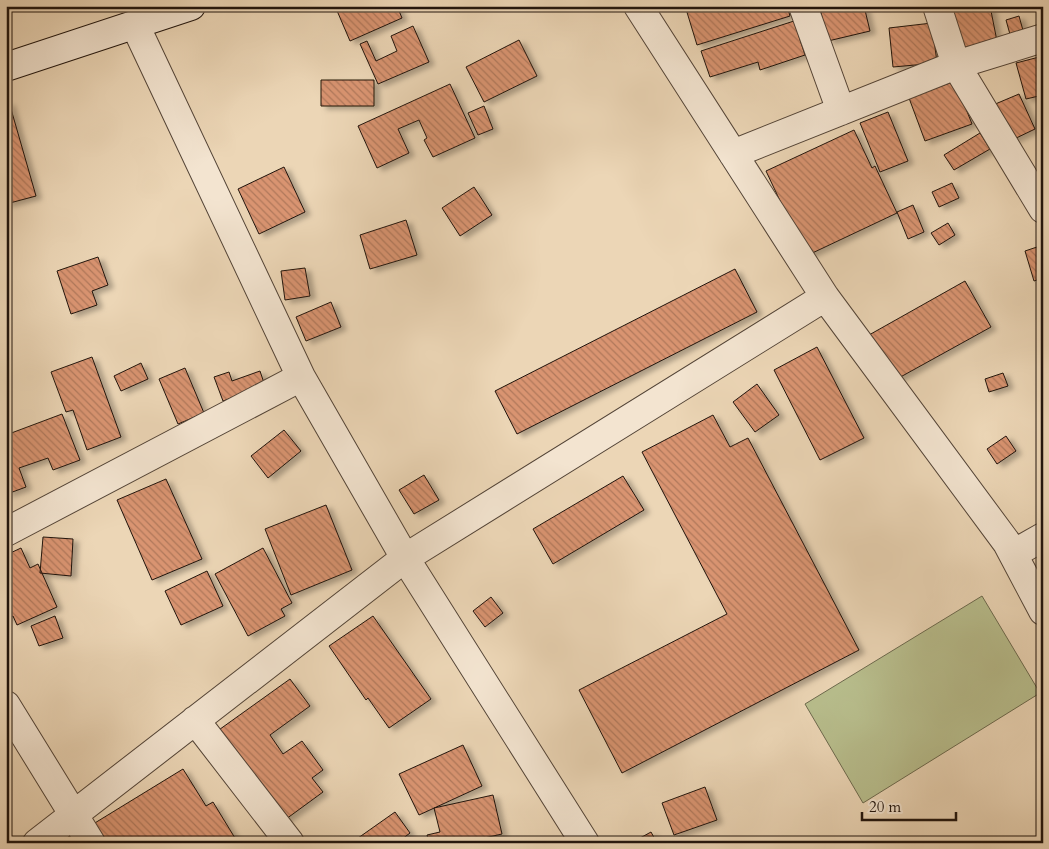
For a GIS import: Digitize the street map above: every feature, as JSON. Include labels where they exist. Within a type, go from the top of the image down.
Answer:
[{"type":"street","points":[[6,67],[191,6]]},
{"type":"street","points":[[803,6],[842,111]]},
{"type":"street","points":[[937,6],[956,65],[1043,209]]},
{"type":"street","points":[[641,7],[824,297],[1007,543],[1043,611]]},
{"type":"street","points":[[135,25],[301,377],[405,558],[585,843]]},
{"type":"street","points":[[733,154],[956,65],[1043,38]]},
{"type":"street","points":[[37,843],[405,558],[824,297]]},
{"type":"street","points":[[6,532],[301,377]]},
{"type":"street","points":[[1013,554],[1043,537]]},
{"type":"street","points":[[6,705],[91,843]]},
{"type":"street","points":[[195,720],[290,843]]},
{"type":"green space","points":[[982,596],[1040,693],[863,803],[805,704]]},
{"type":"building","points":[[335,6],[397,6],[402,18],[350,41]]},
{"type":"building","points":[[695,6],[787,6],[790,16],[697,45],[686,9]]},
{"type":"building","points":[[830,6],[864,6],[870,31],[828,41],[820,9]]},
{"type":"building","points":[[969,6],[990,6],[997,41],[959,49],[951,10]]},
{"type":"building","points":[[1019,16],[1024,34],[1011,38],[1006,20]]},
{"type":"building","points":[[794,21],[805,55],[760,70],[758,62],[710,77],[701,51]]},
{"type":"building","points":[[932,23],[937,63],[893,67],[889,28]]},
{"type":"building","points":[[413,26],[429,62],[378,84],[360,44],[367,41],[376,61],[397,51],[391,36]]},
{"type":"building","points":[[519,40],[537,76],[484,102],[466,67]]},
{"type":"building","points":[[1043,56],[1043,95],[1026,99],[1016,63]]},
{"type":"building","points":[[321,80],[374,80],[374,106],[321,106]]},
{"type":"building","points":[[955,81],[972,124],[925,141],[909,98]]},
{"type":"building","points":[[450,84],[475,138],[433,157],[424,140],[427,138],[419,120],[398,129],[409,153],[377,168],[358,126]]},
{"type":"building","points":[[1019,94],[1035,129],[1010,141],[993,105]]},
{"type":"building","points":[[9,102],[36,196],[6,204],[6,103]]},
{"type":"building","points":[[484,106],[493,129],[478,135],[468,113]]},
{"type":"building","points":[[888,112],[908,161],[880,172],[860,123]]},
{"type":"building","points":[[854,130],[872,168],[875,166],[897,213],[806,256],[766,171]]},
{"type":"building","points":[[980,133],[990,149],[954,170],[944,155]]},
{"type":"building","points":[[284,167],[305,212],[259,234],[238,189]]},
{"type":"building","points":[[952,183],[959,198],[939,207],[932,192]]},
{"type":"building","points":[[474,187],[492,215],[460,236],[442,208]]},
{"type":"building","points":[[913,205],[924,232],[908,239],[897,212]]},
{"type":"building","points":[[406,220],[417,255],[370,269],[360,235]]},
{"type":"building","points":[[948,223],[955,235],[939,245],[931,233]]},
{"type":"building","points":[[1043,245],[1043,278],[1034,281],[1025,251]]},
{"type":"building","points":[[98,257],[108,285],[92,291],[97,305],[71,314],[57,271]]},
{"type":"building","points":[[305,268],[310,296],[285,300],[281,271]]},
{"type":"building","points":[[735,269],[757,312],[517,434],[495,391]]},
{"type":"building","points":[[965,281],[991,327],[895,380],[869,335]]},
{"type":"building","points":[[331,302],[341,327],[306,341],[296,317]]},
{"type":"building","points":[[817,347],[864,438],[820,460],[774,370]]},
{"type":"building","points":[[92,357],[121,437],[87,450],[73,410],[66,412],[51,372]]},
{"type":"building","points":[[141,363],[148,379],[121,391],[114,376]]},
{"type":"building","points":[[185,368],[204,413],[178,424],[159,379]]},
{"type":"building","points":[[260,371],[265,386],[223,401],[214,377],[229,372],[232,381]]},
{"type":"building","points":[[1003,373],[1008,386],[989,392],[985,379]]},
{"type":"building","points":[[757,384],[779,415],[755,432],[733,402]]},
{"type":"building","points":[[62,414],[80,460],[53,470],[48,458],[19,468],[26,487],[7,494],[6,435]]},
{"type":"building","points":[[713,415],[730,447],[748,438],[859,650],[622,773],[579,690],[727,614],[642,452]]},
{"type":"building","points":[[284,430],[301,451],[268,478],[251,456]]},
{"type":"building","points":[[1006,436],[1016,451],[997,464],[987,449]]},
{"type":"building","points":[[424,475],[439,500],[414,514],[399,490]]},
{"type":"building","points":[[623,476],[644,510],[553,564],[533,529]]},
{"type":"building","points":[[166,479],[202,559],[152,580],[117,500]]},
{"type":"building","points":[[326,505],[352,570],[291,595],[265,529]]},
{"type":"building","points":[[43,537],[73,539],[71,576],[40,573]]},
{"type":"building","points":[[21,548],[30,568],[38,564],[57,607],[17,625],[13,616],[6,619],[6,555]]},
{"type":"building","points":[[263,548],[292,603],[281,609],[285,616],[248,636],[215,574]]},
{"type":"building","points":[[207,571],[223,606],[181,625],[165,591]]},
{"type":"building","points":[[491,597],[503,613],[485,627],[473,611]]},
{"type":"building","points":[[55,616],[63,638],[39,646],[31,626]]},
{"type":"building","points":[[373,616],[431,699],[389,728],[368,698],[366,700],[329,646]]},
{"type":"building","points":[[290,679],[310,706],[270,735],[283,754],[302,741],[323,770],[312,778],[323,792],[282,822],[216,732]]},
{"type":"building","points":[[463,745],[482,786],[419,815],[399,774]]},
{"type":"building","points":[[183,769],[206,806],[213,802],[238,843],[93,843],[85,829]]},
{"type":"building","points":[[705,787],[717,820],[674,835],[662,803]]},
{"type":"building","points":[[493,795],[502,834],[462,843],[429,843],[427,835],[440,832],[434,808]]},
{"type":"building","points":[[395,812],[410,833],[397,843],[351,843]]},
{"type":"building","points":[[651,832],[657,843],[631,843]]}]
